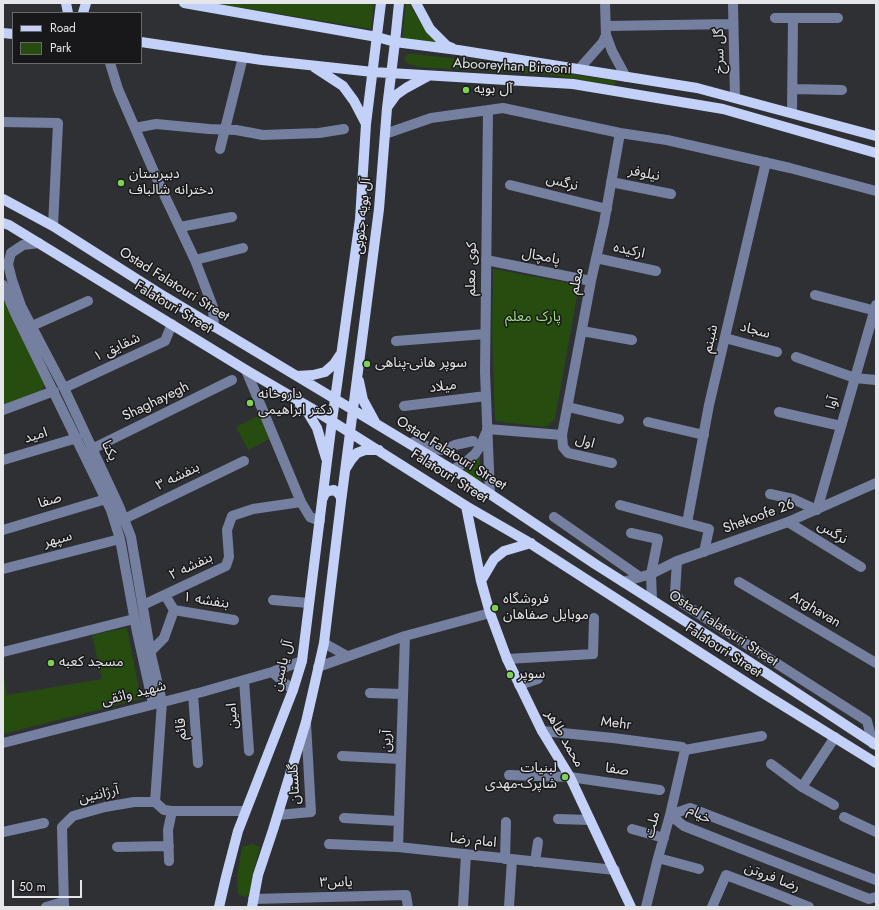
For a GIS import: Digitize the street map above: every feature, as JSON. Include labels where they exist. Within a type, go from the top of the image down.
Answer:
[{"type":"main road","name":"Abooreyhan Birooni","points":[[184,3],[377,36],[395,42],[458,50],[697,88],[876,136]]},
{"type":"main road","name":"آل بویه جنوبی","points":[[332,421],[360,219],[366,124],[381,3]]},
{"type":"main road","name":"آل بویه جنوبی","points":[[350,432],[379,209],[387,108],[398,3]]},
{"type":"main road","points":[[416,3],[430,29],[447,46],[458,50]]},
{"type":"main road","name":"Abooreyhan Birooni","points":[[142,42],[243,57],[373,72],[559,82],[723,110],[876,153]]},
{"type":"main road","points":[[311,65],[343,86],[354,101],[366,124]]},
{"type":"main road","points":[[387,108],[396,95],[401,91],[428,76]]},
{"type":"main road","name":"Ostad Falatouri Street","points":[[3,198],[53,226],[214,327],[452,470],[828,714],[875,742]]},
{"type":"main road","name":"Falatouri Street","points":[[3,223],[9,225],[246,370],[295,398],[466,506],[531,543],[752,686],[876,763]]},
{"type":"main road","points":[[350,294],[368,296]]},
{"type":"main road","points":[[296,376],[313,376],[325,372],[342,354]]},
{"type":"main road","points":[[358,374],[363,400],[376,424]]},
{"type":"main road","points":[[295,398],[308,413],[317,428],[327,463]]},
{"type":"main road","name":"آل یاسین","points":[[219,907],[238,831],[293,690],[302,661],[332,421]]},
{"type":"main road","points":[[253,903],[258,875],[306,722],[324,643],[350,432]]},
{"type":"main road","points":[[345,470],[357,453],[365,450],[379,450]]},
{"type":"main road","points":[[323,498],[325,493],[334,490],[341,497],[341,502]]},
{"type":"main road","name":"محمد طاهر","points":[[466,506],[481,581],[490,613],[507,659],[542,731],[570,777],[615,870],[630,907]]},
{"type":"main road","points":[[481,581],[494,559],[504,551],[531,543]]},
{"type":"main road","points":[[819,728],[828,714]]},
{"type":"street","points":[[579,69],[604,42],[606,30],[605,3]]},
{"type":"street","name":"گل سرخ","points":[[733,3],[735,98]]},
{"type":"street","points":[[775,18],[838,18]]},
{"type":"street","points":[[792,113],[793,18]]},
{"type":"street","points":[[606,30],[733,24]]},
{"type":"street","points":[[606,30],[612,51],[626,77]]},
{"type":"street","points":[[220,149],[243,57]]},
{"type":"street","points":[[110,64],[118,89],[134,128],[195,260],[213,307],[214,327]]},
{"type":"street","points":[[792,89],[842,90]]},
{"type":"street","points":[[385,134],[430,118],[503,108],[620,133],[667,140],[766,162],[876,191]]},
{"type":"street","name":"کوی معلم","points":[[488,110],[485,334],[490,494]]},
{"type":"street","points":[[3,122],[58,124],[53,226]]},
{"type":"street","points":[[134,128],[156,124],[236,130],[263,135],[319,133],[344,129]]},
{"type":"street","name":"معلم","points":[[562,435],[591,281],[607,209],[620,133]]},
{"type":"street","name":"شبنم","points":[[687,523],[725,338],[766,162]]},
{"type":"street","name":"نیلوفر","points":[[611,182],[671,194]]},
{"type":"street","name":"نرگس","points":[[510,185],[607,209]]},
{"type":"street","points":[[180,227],[232,217]]},
{"type":"street","name":"یکتا","points":[[39,243],[23,245],[11,253],[8,264],[19,311],[32,326],[77,438],[111,510],[120,539],[134,619],[148,654]]},
{"type":"street","points":[[195,260],[243,248]]},
{"type":"street","name":"ارکیده","points":[[596,258],[656,271]]},
{"type":"street","name":"پامچال","points":[[486,260],[591,281]]},
{"type":"street","name":"یکتا","points":[[3,285],[19,311],[59,390],[92,449],[119,506],[131,537],[143,605],[148,654],[157,703]]},
{"type":"street","points":[[815,295],[875,309]]},
{"type":"street","points":[[32,326],[88,301]]},
{"type":"street","name":"آوا","points":[[817,510],[875,309]]},
{"type":"street","name":"شقایق ۱","points":[[3,410],[59,390],[165,341],[172,324]]},
{"type":"street","points":[[582,331],[632,340]]},
{"type":"street","points":[[396,341],[485,334]]},
{"type":"street","name":"سجاد","points":[[725,338],[777,352]]},
{"type":"street","points":[[796,357],[855,378],[876,380]]},
{"type":"street","points":[[246,370],[301,502],[310,517],[320,521]]},
{"type":"street","name":"Shaghayegh","points":[[92,449],[232,380]]},
{"type":"street","name":"میلاد","points":[[404,406],[486,396]]},
{"type":"street","points":[[568,407],[619,420]]},
{"type":"street","points":[[779,412],[841,426]]},
{"type":"street","points":[[648,422],[704,435]]},
{"type":"street","points":[[487,429],[562,435]]},
{"type":"street","name":"کوی معلم","points":[[452,470],[466,462],[475,454],[481,445],[487,429]]},
{"type":"street","name":"اول","points":[[562,435],[563,447],[568,453],[612,463]]},
{"type":"street","name":"امید","points":[[3,460],[77,438]]},
{"type":"street","points":[[410,444],[416,441],[433,449],[443,450],[455,445],[472,441]]},
{"type":"street","name":"بنفشه ۳","points":[[124,519],[244,460]]},
{"type":"street","name":"Shekoofe 26","points":[[623,582],[651,574],[677,561],[788,522],[876,484]]},
{"type":"street","points":[[770,494],[793,499],[817,510]]},
{"type":"street","name":"صفا","points":[[3,530],[106,499]]},
{"type":"street","name":"بنفشه ۲","points":[[143,605],[226,566],[229,556],[227,530],[232,516],[253,509],[301,502]]},
{"type":"street","points":[[620,505],[708,529],[704,552]]},
{"type":"street","points":[[554,517],[640,577]]},
{"type":"street","name":"نرگس","points":[[788,522],[861,567]]},
{"type":"street","points":[[631,533],[658,540],[651,574],[652,600]]},
{"type":"street","name":"سپهر","points":[[3,569],[120,539]]},
{"type":"street","points":[[677,561],[675,593],[682,603],[867,721],[875,742]]},
{"type":"street","name":"Arghavan","points":[[739,582],[876,663]]},
{"type":"street","points":[[148,654],[164,638],[174,610],[165,595]]},
{"type":"street","points":[[273,600],[309,603]]},
{"type":"street","name":"بنفشه ۱","points":[[174,610],[234,620]]},
{"type":"street","points":[[318,667],[405,636],[490,613]]},
{"type":"street","points":[[507,659],[592,654],[594,618]]},
{"type":"street","points":[[3,652],[134,619]]},
{"type":"street","name":"آرین","points":[[398,847],[405,636]]},
{"type":"street","points":[[324,643],[347,656]]},
{"type":"street","name":"شهید واثقی","points":[[3,743],[194,694],[272,672],[302,661]]},
{"type":"street","points":[[272,672],[293,690]]},
{"type":"street","points":[[519,684],[538,679]]},
{"type":"street","name":"امین","points":[[244,680],[249,751]]},
{"type":"street","points":[[370,693],[403,694]]},
{"type":"street","name":"قائم","points":[[194,694],[198,763]]},
{"type":"street","points":[[155,802],[157,703]]},
{"type":"street","name":"گلستان","points":[[278,815],[310,812],[306,722]]},
{"type":"street","name":"Mehr","points":[[542,731],[682,747],[685,750]]},
{"type":"street","points":[[685,750],[762,736]]},
{"type":"street","points":[[802,787],[835,737]]},
{"type":"street","name":"ملت","points":[[646,907],[685,750]]},
{"type":"street","points":[[342,756],[401,760]]},
{"type":"street","points":[[771,764],[802,787],[834,805]]},
{"type":"street","name":"صفا","points":[[509,775],[570,777],[660,790]]},
{"type":"street","name":"آرژانتین","points":[[64,904],[62,827],[73,816],[105,807],[134,802],[155,802],[164,810],[172,811],[245,811]]},
{"type":"street","name":"خیام","points":[[670,815],[690,808],[876,880]]},
{"type":"street","points":[[169,861],[168,830],[172,811]]},
{"type":"street","name":"خیام","points":[[670,815],[684,826],[869,898],[876,897]]},
{"type":"street","points":[[844,817],[876,832]]},
{"type":"street","points":[[344,818],[398,821]]},
{"type":"street","points":[[558,819],[590,820]]},
{"type":"street","points":[[506,822],[509,907]]},
{"type":"street","points":[[3,832],[44,823]]},
{"type":"street","points":[[632,829],[664,838]]},
{"type":"street","points":[[535,862],[538,842]]},
{"type":"street","name":"امام رضا","points":[[329,844],[398,847],[615,870]]},
{"type":"street","points":[[117,847],[169,846]]},
{"type":"street","points":[[463,907],[466,854]]},
{"type":"street","points":[[658,858],[699,869]]},
{"type":"street","name":"رضا فروتن","points":[[712,907],[726,875],[809,907]]},
{"type":"street","name":"یاس۳","points":[[253,903],[406,895],[408,907]]},
{"type":"street","points":[[46,907],[64,904]]},
{"type":"green space","points":[[213,3],[374,3],[371,29]]},
{"type":"green space","points":[[406,3],[409,3],[420,22],[442,47],[402,40]]},
{"type":"green space","points":[[407,54],[510,65],[616,81],[615,85],[544,74],[418,67],[407,63],[404,59]]},
{"type":"green space","name":"پارک معلم","points":[[493,269],[579,285],[555,419],[546,427],[495,421],[492,337]]},
{"type":"green space","points":[[3,299],[46,381],[41,391],[3,405]]},
{"type":"green space","points":[[260,415],[271,438],[248,450],[236,427]]},
{"type":"green space","points":[[480,455],[480,477],[482,484],[462,471],[468,468]]},
{"type":"green space","points":[[127,628],[141,699],[3,734],[3,670],[7,695],[102,679],[92,635]]},
{"type":"green space","points":[[252,844],[260,847],[253,873],[250,894],[245,897],[238,894],[237,876],[242,847]]},
{"type":"place","name":"آل بویه","points":[[466,90]]},
{"type":"place","name":"دبیرستان دخترانه شالباف","points":[[121,183]]},
{"type":"place","name":"سوپر هانی-پناهی","points":[[367,364]]},
{"type":"place","name":"داروخانه دکتر ابراهیمی","points":[[250,403]]},
{"type":"place","name":"فروشگاه موبایل صفاهان","points":[[495,608]]},
{"type":"place","name":"مسجد کعبه","points":[[51,663]]},
{"type":"place","name":"سوپر","points":[[510,675]]},
{"type":"place","name":"لبنیات شاپرک-مهدی","points":[[565,777]]}]
